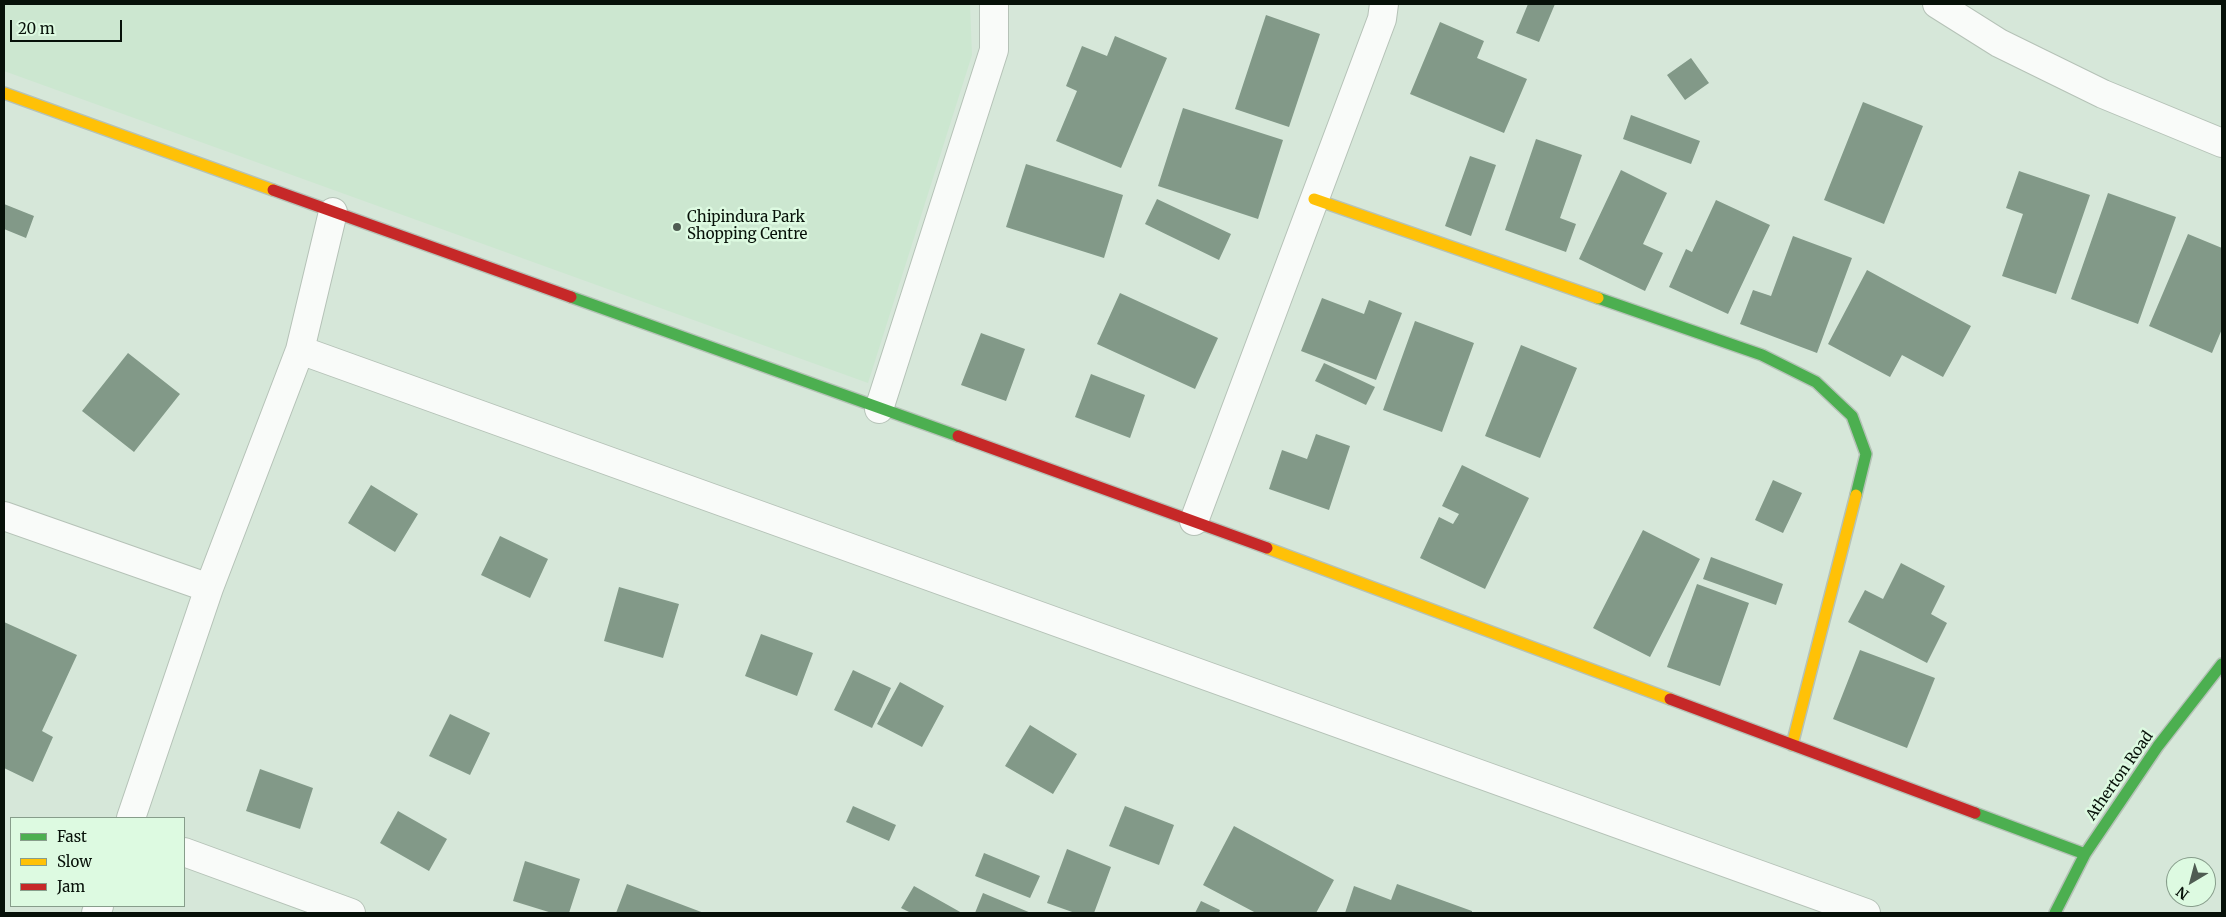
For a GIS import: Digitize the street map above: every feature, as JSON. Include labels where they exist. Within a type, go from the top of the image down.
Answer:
[{"type":"street","points":[[879,409],[994,50],[994,4]]},
{"type":"street","points":[[1194,521],[1382,19],[1384,4]]},
{"type":"street","points":[[1937,4],[1998,42],[2094,90],[2222,143]]},
{"type":"street","points":[[4,93],[1194,521],[2085,854]]},
{"type":"street","points":[[1314,200],[1762,355],[1816,382],[1852,416],[1866,454],[1792,745]]},
{"type":"street","points":[[131,817],[209,588],[300,350],[333,212]]},
{"type":"street","points":[[300,350],[1866,913]]},
{"type":"street","points":[[4,516],[209,588]]},
{"type":"street","name":"Atherton Road","points":[[2054,913],[2085,854],[2158,746],[2222,664]]},
{"type":"street","points":[[185,852],[351,913]]},
{"type":"shaded area","name":"Chipindura Park Shopping Centre","points":[[4,4],[970,4],[972,55],[868,383],[4,71]]},
{"type":"building","points":[[1528,4],[1555,4],[1539,42],[1516,33]]},
{"type":"building","points":[[1266,15],[1320,34],[1289,127],[1235,109]]},
{"type":"building","points":[[1440,22],[1484,41],[1477,58],[1527,79],[1504,133],[1410,94]]},
{"type":"building","points":[[1115,36],[1167,58],[1121,168],[1056,141],[1077,91],[1066,86],[1082,46],[1107,56]]},
{"type":"building","points":[[1691,58],[1709,83],[1685,100],[1667,75]]},
{"type":"building","points":[[1863,102],[1923,126],[1884,224],[1824,200]]},
{"type":"building","points":[[1183,108],[1283,140],[1258,219],[1158,186]]},
{"type":"building","points":[[1631,115],[1700,141],[1691,164],[1623,139]]},
{"type":"building","points":[[1536,139],[1582,155],[1560,218],[1576,224],[1566,252],[1505,230]]},
{"type":"building","points":[[1470,156],[1496,165],[1471,236],[1445,226]]},
{"type":"building","points":[[1026,164],[1123,195],[1104,258],[1006,227]]},
{"type":"building","points":[[1621,170],[1667,193],[1643,244],[1663,253],[1645,291],[1579,259]]},
{"type":"building","points":[[2019,171],[2090,195],[2056,294],[2002,276],[2023,214],[2006,208]]},
{"type":"building","points":[[2108,193],[2176,217],[2138,324],[2071,299]]},
{"type":"building","points":[[1157,199],[1231,234],[1219,260],[1145,224]]},
{"type":"building","points":[[1716,200],[1770,225],[1728,314],[1669,287],[1686,249],[1692,252]]},
{"type":"building","points":[[4,204],[34,216],[26,238],[4,229]]},
{"type":"building","points":[[2188,234],[2222,248],[2222,329],[2212,353],[2149,326]]},
{"type":"building","points":[[1793,236],[1852,258],[1817,353],[1740,324],[1753,290],[1771,296]]},
{"type":"building","points":[[1867,270],[1971,326],[1943,377],[1902,355],[1890,377],[1828,344]]},
{"type":"building","points":[[1120,293],[1218,338],[1195,389],[1097,344]]},
{"type":"building","points":[[1322,298],[1364,314],[1369,300],[1402,313],[1376,380],[1301,351]]},
{"type":"building","points":[[1415,321],[1474,343],[1442,432],[1383,410]]},
{"type":"building","points":[[981,333],[1025,349],[1006,401],[961,385]]},
{"type":"building","points":[[1521,345],[1577,368],[1540,458],[1485,436]]},
{"type":"building","points":[[128,353],[180,394],[134,452],[82,411]]},
{"type":"building","points":[[1324,363],[1375,387],[1366,405],[1315,381]]},
{"type":"building","points":[[1091,374],[1145,395],[1130,438],[1075,417]]},
{"type":"building","points":[[1316,434],[1350,446],[1329,510],[1269,489],[1282,450],[1307,459]]},
{"type":"building","points":[[1462,465],[1529,498],[1485,589],[1420,558],[1439,517],[1453,524],[1459,514],[1442,506]]},
{"type":"building","points":[[1773,480],[1802,493],[1783,533],[1755,520]]},
{"type":"building","points":[[371,485],[418,514],[395,552],[348,523]]},
{"type":"building","points":[[1643,530],[1700,559],[1650,657],[1593,628]]},
{"type":"building","points":[[500,536],[548,559],[530,598],[481,575]]},
{"type":"building","points":[[1711,557],[1783,584],[1776,605],[1703,579]]},
{"type":"building","points":[[1901,563],[1945,586],[1931,614],[1947,623],[1927,663],[1848,622],[1865,590],[1883,599]]},
{"type":"building","points":[[1697,584],[1749,603],[1720,686],[1667,667]]},
{"type":"building","points":[[619,587],[679,604],[663,658],[604,641]]},
{"type":"building","points":[[4,622],[77,655],[42,731],[53,737],[33,782],[4,768]]},
{"type":"building","points":[[761,634],[813,653],[797,696],[745,676]]},
{"type":"building","points":[[1860,650],[1935,678],[1907,748],[1833,719]]},
{"type":"building","points":[[853,670],[891,688],[872,728],[834,710]]},
{"type":"building","points":[[900,682],[944,706],[922,747],[877,724]]},
{"type":"building","points":[[450,714],[490,733],[470,775],[429,756]]},
{"type":"building","points":[[1030,725],[1077,754],[1053,794],[1005,766]]},
{"type":"building","points":[[260,769],[313,788],[300,829],[246,811]]},
{"type":"building","points":[[853,806],[896,825],[889,841],[846,822]]},
{"type":"building","points":[[1125,806],[1174,825],[1159,865],[1109,846]]},
{"type":"building","points":[[398,811],[447,839],[429,871],[380,843]]},
{"type":"building","points":[[1234,826],[1334,880],[1316,913],[1256,913],[1203,885]]},
{"type":"building","points":[[1067,849],[1111,867],[1094,913],[1075,913],[1047,903]]},
{"type":"building","points":[[984,853],[1040,876],[1030,898],[975,876]]},
{"type":"building","points":[[525,861],[580,879],[569,913],[552,913],[513,901]]},
{"type":"building","points":[[627,884],[704,913],[616,913]]},
{"type":"building","points":[[1397,884],[1472,911],[1472,913],[1345,913],[1354,886],[1391,900]]},
{"type":"building","points":[[914,886],[962,913],[911,913],[901,908]]},
{"type":"building","points":[[983,893],[1031,913],[975,913]]},
{"type":"building","points":[[1201,901],[1220,910],[1219,913],[1195,913]]},
{"type":"traffic: fast","points":[[571,297],[958,436]]},
{"type":"traffic: fast","points":[[1598,298],[1762,355],[1816,382],[1852,416],[1866,454],[1856,495]]},
{"type":"traffic: fast","points":[[2055,913],[2085,854],[2158,746],[2222,664]]},
{"type":"traffic: fast","points":[[1975,813],[2085,854]]},
{"type":"traffic: slow","points":[[4,93],[273,190]]},
{"type":"traffic: slow","points":[[1314,199],[1598,298]]},
{"type":"traffic: slow","points":[[1792,745],[1856,495]]},
{"type":"traffic: slow","points":[[1267,548],[1670,699]]},
{"type":"traffic: jam","points":[[273,190],[571,297]]},
{"type":"traffic: jam","points":[[958,436],[1267,548]]},
{"type":"traffic: jam","points":[[1670,699],[1975,813]]},
{"type":"place","name":"Chipindura Park Shopping Centre","points":[[677,227]]}]
